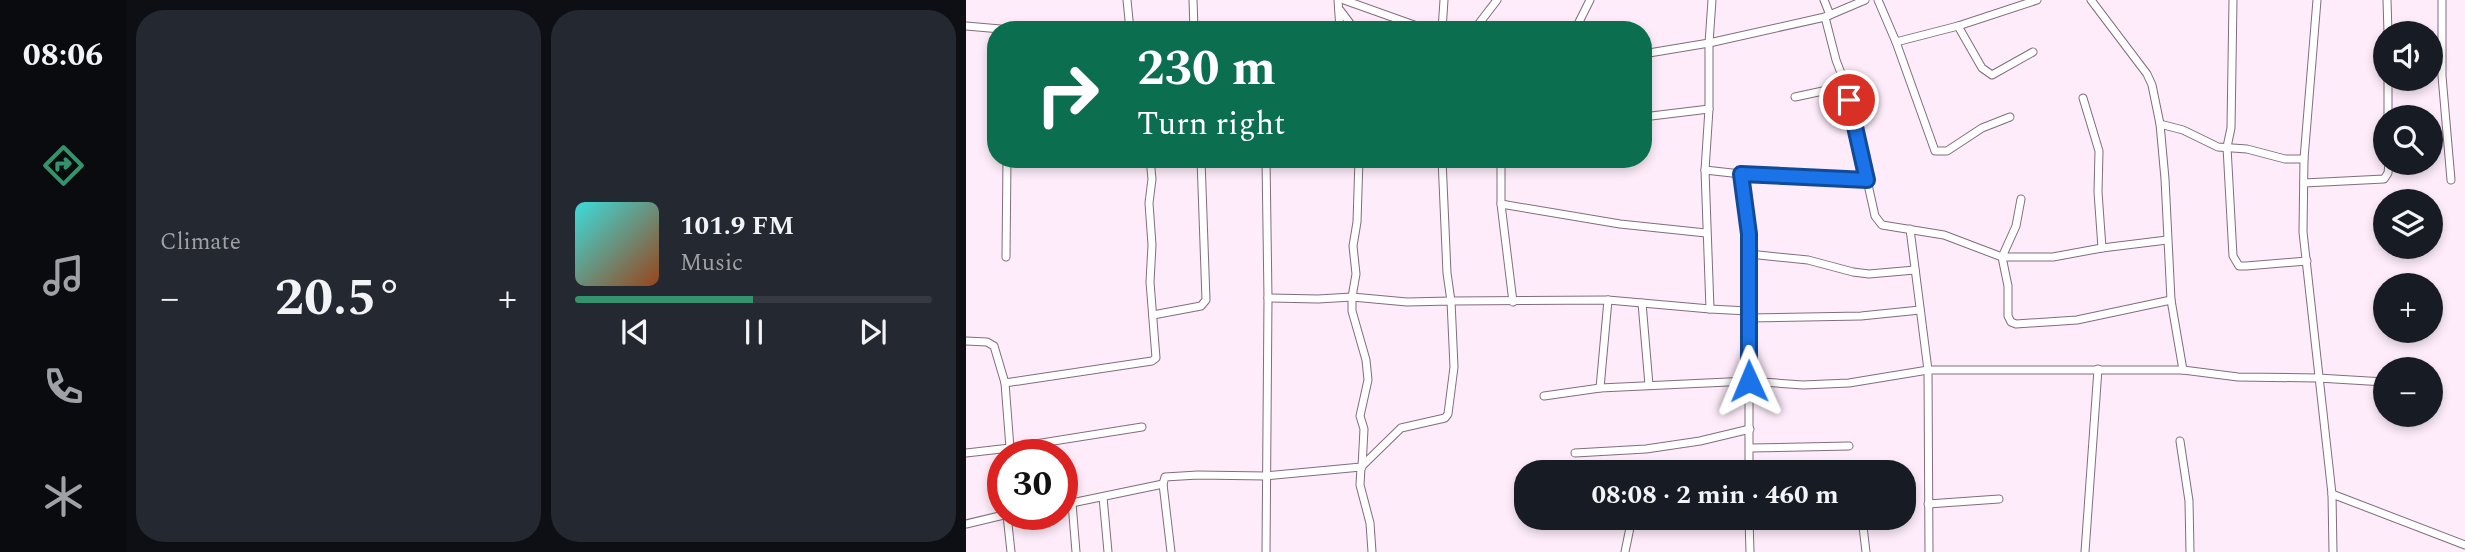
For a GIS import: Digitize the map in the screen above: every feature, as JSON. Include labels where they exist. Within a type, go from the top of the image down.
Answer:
[{"type":"street","points":[[1127,0],[1129,21]]},
{"type":"street","points":[[1193,0],[1194,21]]},
{"type":"street","points":[[1344,0],[1403,21]]},
{"type":"street","points":[[1443,21],[1444,0]]},
{"type":"street","points":[[1481,21],[1497,0]]},
{"type":"street","points":[[1579,21],[1590,0]]},
{"type":"street","points":[[1710,309],[1705,170],[1712,0]]},
{"type":"street","points":[[1824,0],[1836,60],[1846,86],[1877,221],[1882,225],[1944,235],[2002,257],[2053,257],[2167,240]]},
{"type":"street","points":[[1652,52],[1709,43],[1828,16],[1865,0]]},
{"type":"street","points":[[1878,0],[1935,151],[1947,151],[1982,128],[2010,117]]},
{"type":"street","points":[[1896,42],[1958,26],[2036,0]]},
{"type":"street","points":[[2091,0],[2147,74],[2152,85],[2160,124],[2165,179],[2171,300],[2183,370]]},
{"type":"street","points":[[2233,0],[2231,128],[2227,148],[2235,262],[2239,266],[2246,266],[2306,261]]},
{"type":"street","points":[[2317,0],[2304,159],[2303,232],[2332,494],[2333,552]]},
{"type":"street","points":[[2387,0],[2388,21]]},
{"type":"street","points":[[2442,0],[2442,76],[2451,180]]},
{"type":"street","points":[[1338,3],[1339,21]]},
{"type":"street","points":[[1338,3],[1349,21]]},
{"type":"street","points":[[966,26],[987,28]]},
{"type":"street","points":[[1958,26],[1982,68],[1992,75],[2033,52]]},
{"type":"street","points":[[1796,97],[1846,86]]},
{"type":"street","points":[[2083,98],[2099,151],[2098,192],[2102,248]]},
{"type":"street","points":[[1652,116],[1709,108]]},
{"type":"street","points":[[2160,124],[2183,130],[2218,147],[2247,149],[2285,159],[2304,159]]},
{"type":"street","points":[[1006,257],[1007,168]]},
{"type":"street","points":[[1005,383],[1152,361],[1156,358],[1150,282],[1151,168]]},
{"type":"street","points":[[1153,315],[1201,306],[1206,300],[1201,168]]},
{"type":"street","points":[[1266,168],[1266,552]]},
{"type":"street","points":[[1359,168],[1357,222],[1353,246],[1356,274],[1352,311],[1361,339],[1368,380],[1360,416],[1364,429],[1360,485],[1370,523],[1372,552]]},
{"type":"street","points":[[1171,552],[1163,484],[1165,477],[1265,476],[1362,467],[1401,428],[1445,418],[1448,414],[1454,367],[1442,168]]},
{"type":"street","points":[[1500,168],[1501,204],[1513,302]]},
{"type":"street","points":[[1705,170],[1867,180]]},
{"type":"street","points":[[1741,174],[1749,254],[1749,460]]},
{"type":"street","points":[[2304,183],[2384,179],[2387,175]]},
{"type":"street","points":[[2021,199],[2017,226],[2002,257],[2008,286],[2008,316],[2011,322],[2016,324],[2077,320],[2171,300]]},
{"type":"street","points":[[1501,204],[1620,224],[1706,233]]},
{"type":"street","points":[[1910,229],[1928,370],[1928,552]]},
{"type":"street","points":[[1749,254],[1808,260],[1869,274],[1915,270]]},
{"type":"street","points":[[1268,298],[1352,297],[1407,302],[1608,300],[1748,314],[1849,317],[1920,310]]},
{"type":"street","points":[[1600,388],[1608,300]]},
{"type":"street","points":[[1642,303],[1649,386]]},
{"type":"street","points":[[966,341],[987,342],[994,346],[1005,383],[1009,439]]},
{"type":"street","points":[[2085,552],[2098,369]]},
{"type":"street","points":[[1544,396],[1600,388],[1749,381],[1804,385],[1849,383],[1928,370],[2183,370],[2250,378],[2373,381]]},
{"type":"street","points":[[1067,439],[1142,427]]},
{"type":"street","points":[[1575,453],[1646,449],[1700,441],[1750,429]]},
{"type":"street","points":[[2180,441],[2189,500],[2190,552]]},
{"type":"street","points":[[1749,448],[1849,446]]},
{"type":"street","points":[[966,453],[987,451]]},
{"type":"street","points":[[1078,502],[1163,484]]},
{"type":"street","points":[[2332,494],[2465,545]]},
{"type":"street","points":[[1103,497],[1108,552]]},
{"type":"street","points":[[1928,504],[1999,499]]},
{"type":"street","points":[[966,524],[987,520]]},
{"type":"street","points":[[1010,530],[1012,552]]},
{"type":"street","points":[[1074,530],[1076,552]]},
{"type":"street","points":[[1626,552],[1630,530]]},
{"type":"street","points":[[1749,530],[1750,552]]},
{"type":"street","points":[[1863,530],[1866,552]]},
{"type":"route","points":[[1749,381],[1749,234],[1741,174],[1867,180],[1849,100]]}]
